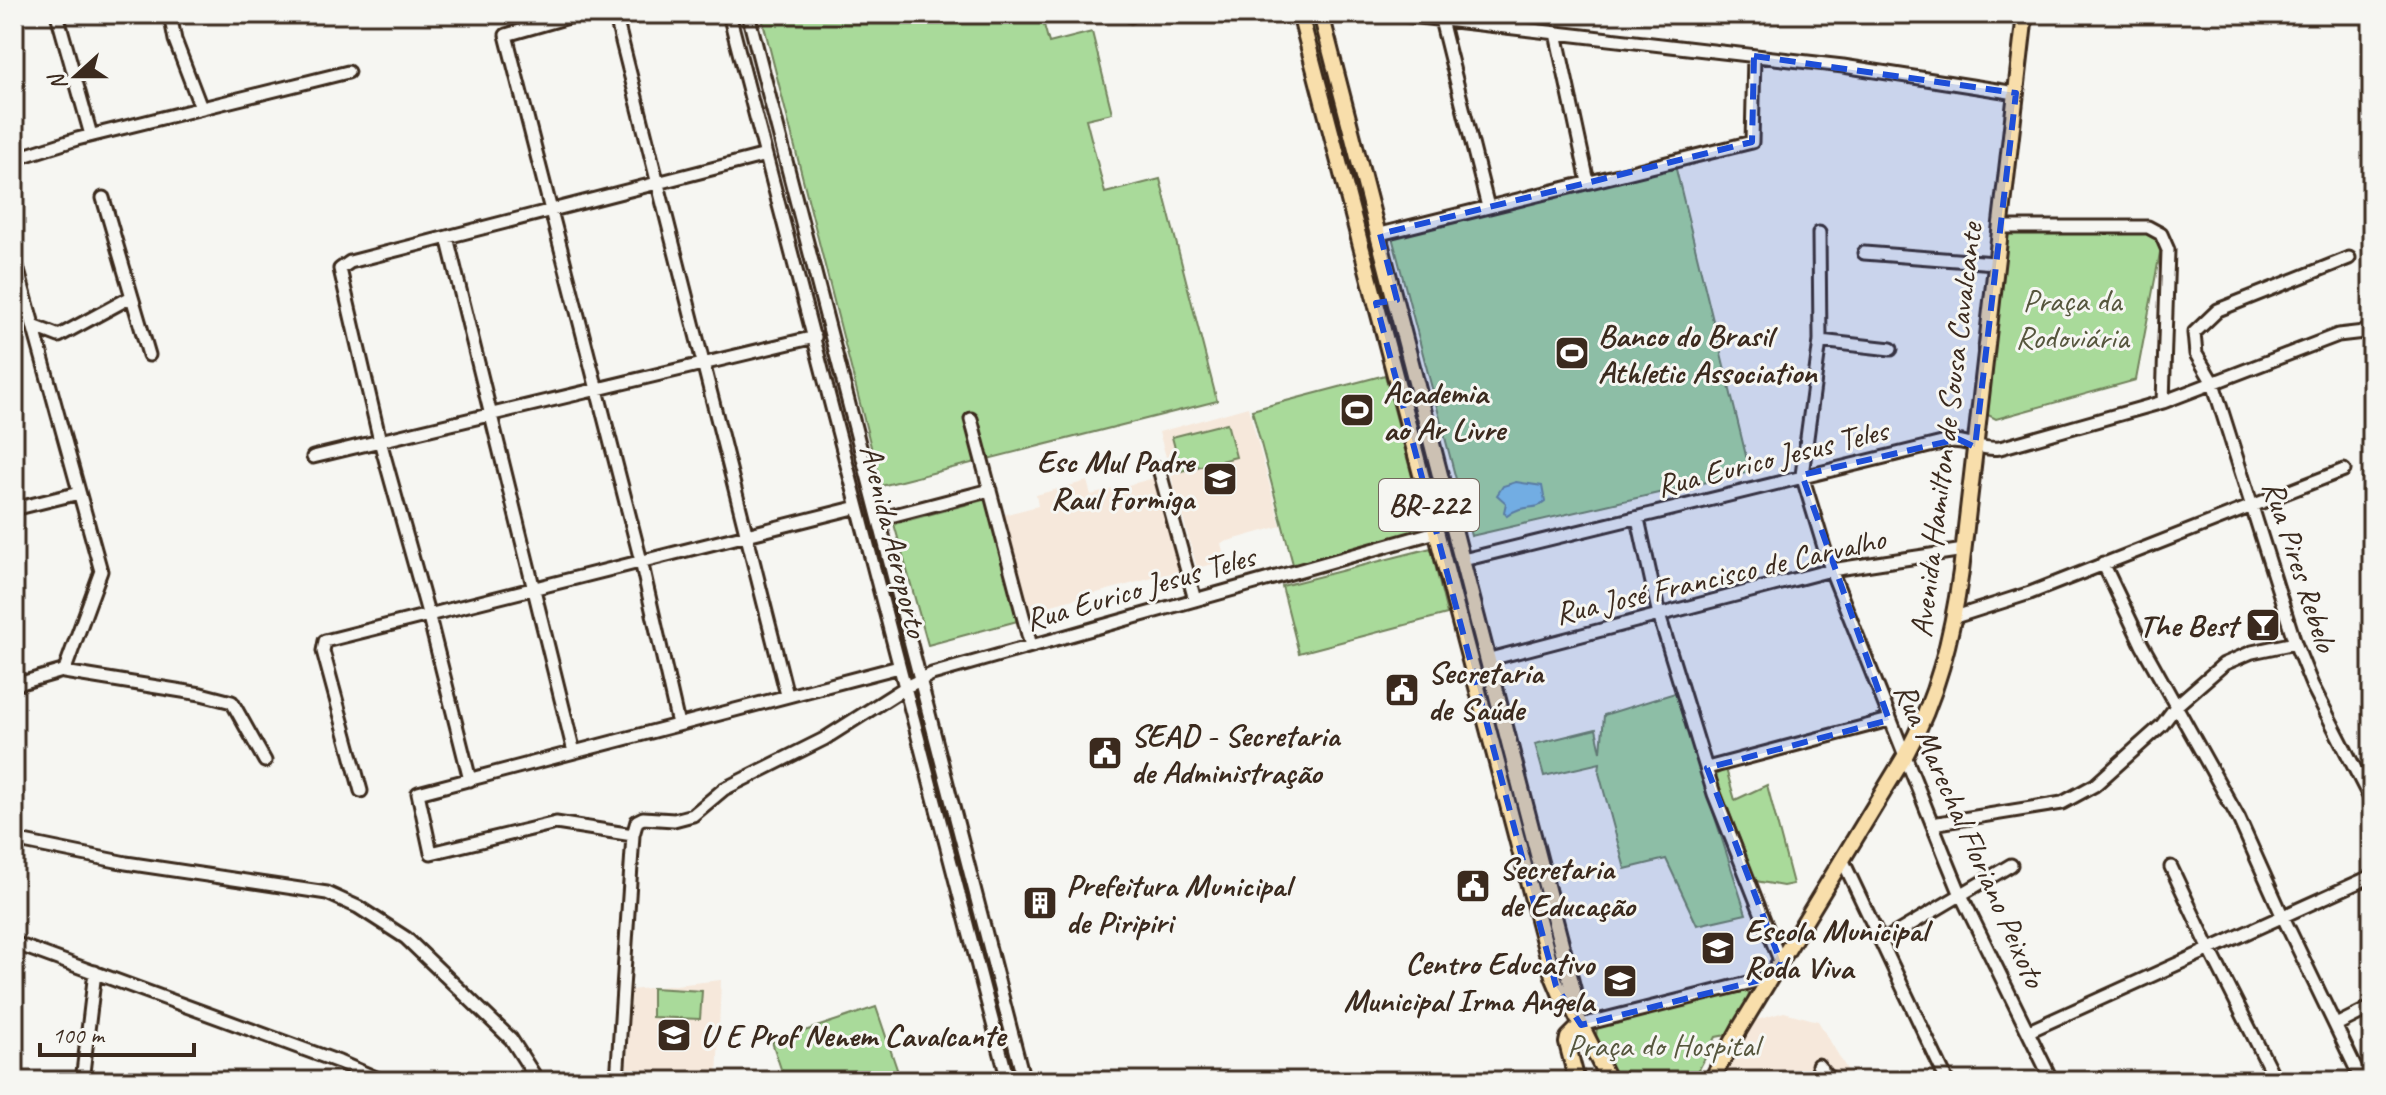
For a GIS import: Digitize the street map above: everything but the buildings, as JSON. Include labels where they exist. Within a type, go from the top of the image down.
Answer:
[{"type":"main road","name":"BR-222","points":[[1300,14],[1549,961],[1609,1081]]},
{"type":"main road","name":"BR-222","points":[[1321,14],[1490,659],[1568,997]]},
{"type":"main road","name":"Avenida Hamilton de Sousa Cavalcante","points":[[1711,1081],[1905,756],[1937,687],[1955,617],[1964,550],[2025,14]]},
{"type":"main road","points":[[1376,303],[1397,300]]},
{"type":"main road","points":[[1577,1081],[1567,1043],[1581,1025]]},
{"type":"street","points":[[57,14],[91,135]]},
{"type":"street","points":[[170,14],[175,40],[201,108]]},
{"type":"street","points":[[579,14],[506,35],[641,561],[678,724]]},
{"type":"street","points":[[615,14],[787,695]]},
{"type":"street","name":"Avenida Aeroporto","points":[[729,14],[1008,1081]]},
{"type":"street","name":"Avenida Aeroporto","points":[[748,14],[1024,1081]]},
{"type":"street","points":[[1393,14],[1843,66],[2016,93]]},
{"type":"street","points":[[1441,20],[1488,207]]},
{"type":"street","points":[[1556,33],[1588,182]]},
{"type":"street","points":[[1380,234],[1752,142],[1754,56]]},
{"type":"street","points":[[14,159],[91,135],[348,72]]},
{"type":"street","points":[[470,780],[380,441],[340,269],[350,262],[766,155]]},
{"type":"street","points":[[103,198],[149,355]]},
{"type":"street","points":[[2002,227],[2148,227],[2161,234],[2166,240],[2168,261],[2163,402]]},
{"type":"street","name":"Rua Marechal Floriano Peixoto","points":[[1819,233],[1820,341],[1802,475],[1831,570],[1961,895],[2052,1081]]},
{"type":"street","points":[[447,237],[574,752]]},
{"type":"street","points":[[1864,253],[1995,263]]},
{"type":"street","points":[[14,256],[101,571],[65,671]]},
{"type":"street","name":"Rua Pires Rebelo","points":[[2349,258],[2218,310],[2194,333],[2193,344],[2213,383],[2295,643],[2312,685],[2372,802]]},
{"type":"street","points":[[33,326],[59,336],[131,297]]},
{"type":"street","name":"Rua Eurico Jesus Teles","points":[[1463,560],[1958,439],[1975,447],[2000,448],[2163,402],[2338,335],[2364,332]]},
{"type":"street","points":[[313,457],[815,337]]},
{"type":"street","points":[[1820,341],[1891,349]]},
{"type":"street","points":[[971,419],[1031,646]]},
{"type":"street","points":[[1159,469],[1195,600]]},
{"type":"street","points":[[1955,617],[2030,593],[2344,470]]},
{"type":"street","points":[[879,519],[990,490]]},
{"type":"street","points":[[14,509],[79,493]]},
{"type":"street","points":[[361,791],[323,651],[323,643],[332,637],[858,507]]},
{"type":"street","points":[[1638,519],[1659,615],[1714,794],[1781,963]]},
{"type":"street","name":"Rua Eurico Jesus Teles","points":[[633,835],[637,821],[643,818],[674,820],[693,815],[724,789],[824,739],[921,679],[1436,532]]},
{"type":"street","name":"Rua José Francisco de Carvalho","points":[[1490,659],[1831,570],[1964,550]]},
{"type":"street","points":[[2103,563],[2142,645],[2239,819],[2362,1081]]},
{"type":"street","points":[[1932,824],[2062,803],[2095,785],[2224,664],[2252,652],[2295,643]]},
{"type":"street","points":[[617,1081],[633,835],[556,823],[431,853],[418,793],[899,667]]},
{"type":"street","points":[[14,685],[65,671],[232,702],[265,761]]},
{"type":"street","points":[[1707,768],[1889,720]]},
{"type":"street","points":[[14,840],[126,863],[327,893],[358,907],[406,938],[511,1039],[538,1081]]},
{"type":"street","points":[[1843,861],[1947,1081]]},
{"type":"street","points":[[1881,942],[2011,865]]},
{"type":"street","points":[[2171,867],[2276,1081]]},
{"type":"street","points":[[2029,1031],[2372,876]]},
{"type":"street","points":[[14,943],[383,1081]]},
{"type":"street","points":[[82,1081],[95,972]]},
{"type":"street","points":[[1581,1025],[1772,977]]},
{"type":"street","points":[[2336,1025],[2372,1007]]},
{"type":"street","points":[[1818,1065],[1832,1081]]},
{"type":"highlighted area","points":[[1754,56],[2016,93],[1975,447],[1958,439],[1802,475],[1889,720],[1707,768],[1781,963],[1772,977],[1581,1025],[1556,986],[1376,303],[1397,300],[1380,234],[1752,142]]},
{"type":"shaded area","name":"Esc Mul Padre Raul Formiga","points":[[1248,407],[1281,526],[1221,543],[1225,561],[1197,568],[1159,432]]},
{"type":"shaded area","points":[[1154,478],[1179,571],[1029,611],[1003,515],[1038,506],[1036,495],[1087,481],[1091,495]]},
{"type":"shaded area","name":"U E Prof Nenem Cavalcante","points":[[721,980],[717,1081],[626,1081],[631,990]]},
{"type":"shaded area","points":[[1784,1012],[1818,1021],[1854,1081],[1720,1081],[1750,1022]]},
{"type":"green space","points":[[761,14],[1041,14],[1049,43],[1092,32],[1112,113],[1086,119],[1105,193],[1160,179],[1217,401],[881,486]]},
{"type":"green space","points":[[1304,14],[1312,14],[1385,285],[1380,288],[1378,278],[1372,272]]},
{"type":"green space","name":"Banco do Brasil Athletic Association","points":[[1674,161],[1750,472],[1471,536],[1391,233]]},
{"type":"green space","name":"Praça da Rodoviária","points":[[2012,232],[2151,233],[2162,242],[2136,380],[1996,419],[1986,414],[2005,236]]},
{"type":"green space","points":[[1386,308],[1396,327],[1453,545],[1450,548],[1445,546],[1382,310]]},
{"type":"green space","points":[[1385,375],[1427,533],[1294,568],[1252,410]]},
{"type":"green space","points":[[1227,423],[1236,457],[1181,471],[1172,437]]},
{"type":"green space","points":[[987,499],[1021,620],[928,645],[894,524]]},
{"type":"green space","points":[[1431,548],[1447,614],[1299,653],[1282,586]]},
{"type":"green space","points":[[1455,569],[1459,571],[1565,986],[1561,985],[1452,573]]},
{"type":"green space","points":[[1675,693],[1746,914],[1697,925],[1666,859],[1625,869],[1599,773],[1600,763],[1544,776],[1535,744],[1596,729],[1601,752],[1604,715]]},
{"type":"green space","points":[[1726,769],[1735,800],[1767,785],[1793,884],[1783,886],[1756,881],[1715,775]]},
{"type":"green space","points":[[652,988],[702,991],[700,1019],[652,1017]]},
{"type":"green space","name":"Praça do Hospital","points":[[1744,988],[1749,994],[1748,999],[1726,1035],[1716,1037],[1693,1081],[1616,1081],[1596,1038],[1597,1026]]},
{"type":"green space","points":[[876,1007],[901,1081],[785,1081],[772,1042]]},
{"type":"water","points":[[1516,482],[1542,486],[1545,502],[1519,509],[1507,516],[1504,512],[1506,503],[1497,495],[1503,486]]},
{"type":"place","name":"Banco do Brasil Athletic Association","points":[[1572,353]]},
{"type":"place","name":"Academia ao Ar Livre","points":[[1357,410]]},
{"type":"place","name":"Esc Mul Padre Raul Formiga","points":[[1220,479]]},
{"type":"place","name":"The Best","points":[[2263,625]]},
{"type":"place","name":"Secretaria de Saúde","points":[[1402,690]]},
{"type":"place","name":"SEAD - Secretaria de Administração","points":[[1105,753]]},
{"type":"place","name":"Secretaria de Educação","points":[[1473,886]]},
{"type":"place","name":"Prefeitura Municipal de Piripiri","points":[[1040,903]]},
{"type":"place","name":"Escola Municipal Roda Viva","points":[[1718,948]]},
{"type":"place","name":"Centro Educativo Municipal Irma Angela","points":[[1620,981]]},
{"type":"place","name":"U E Prof Nenem Cavalcante","points":[[674,1035]]}]
